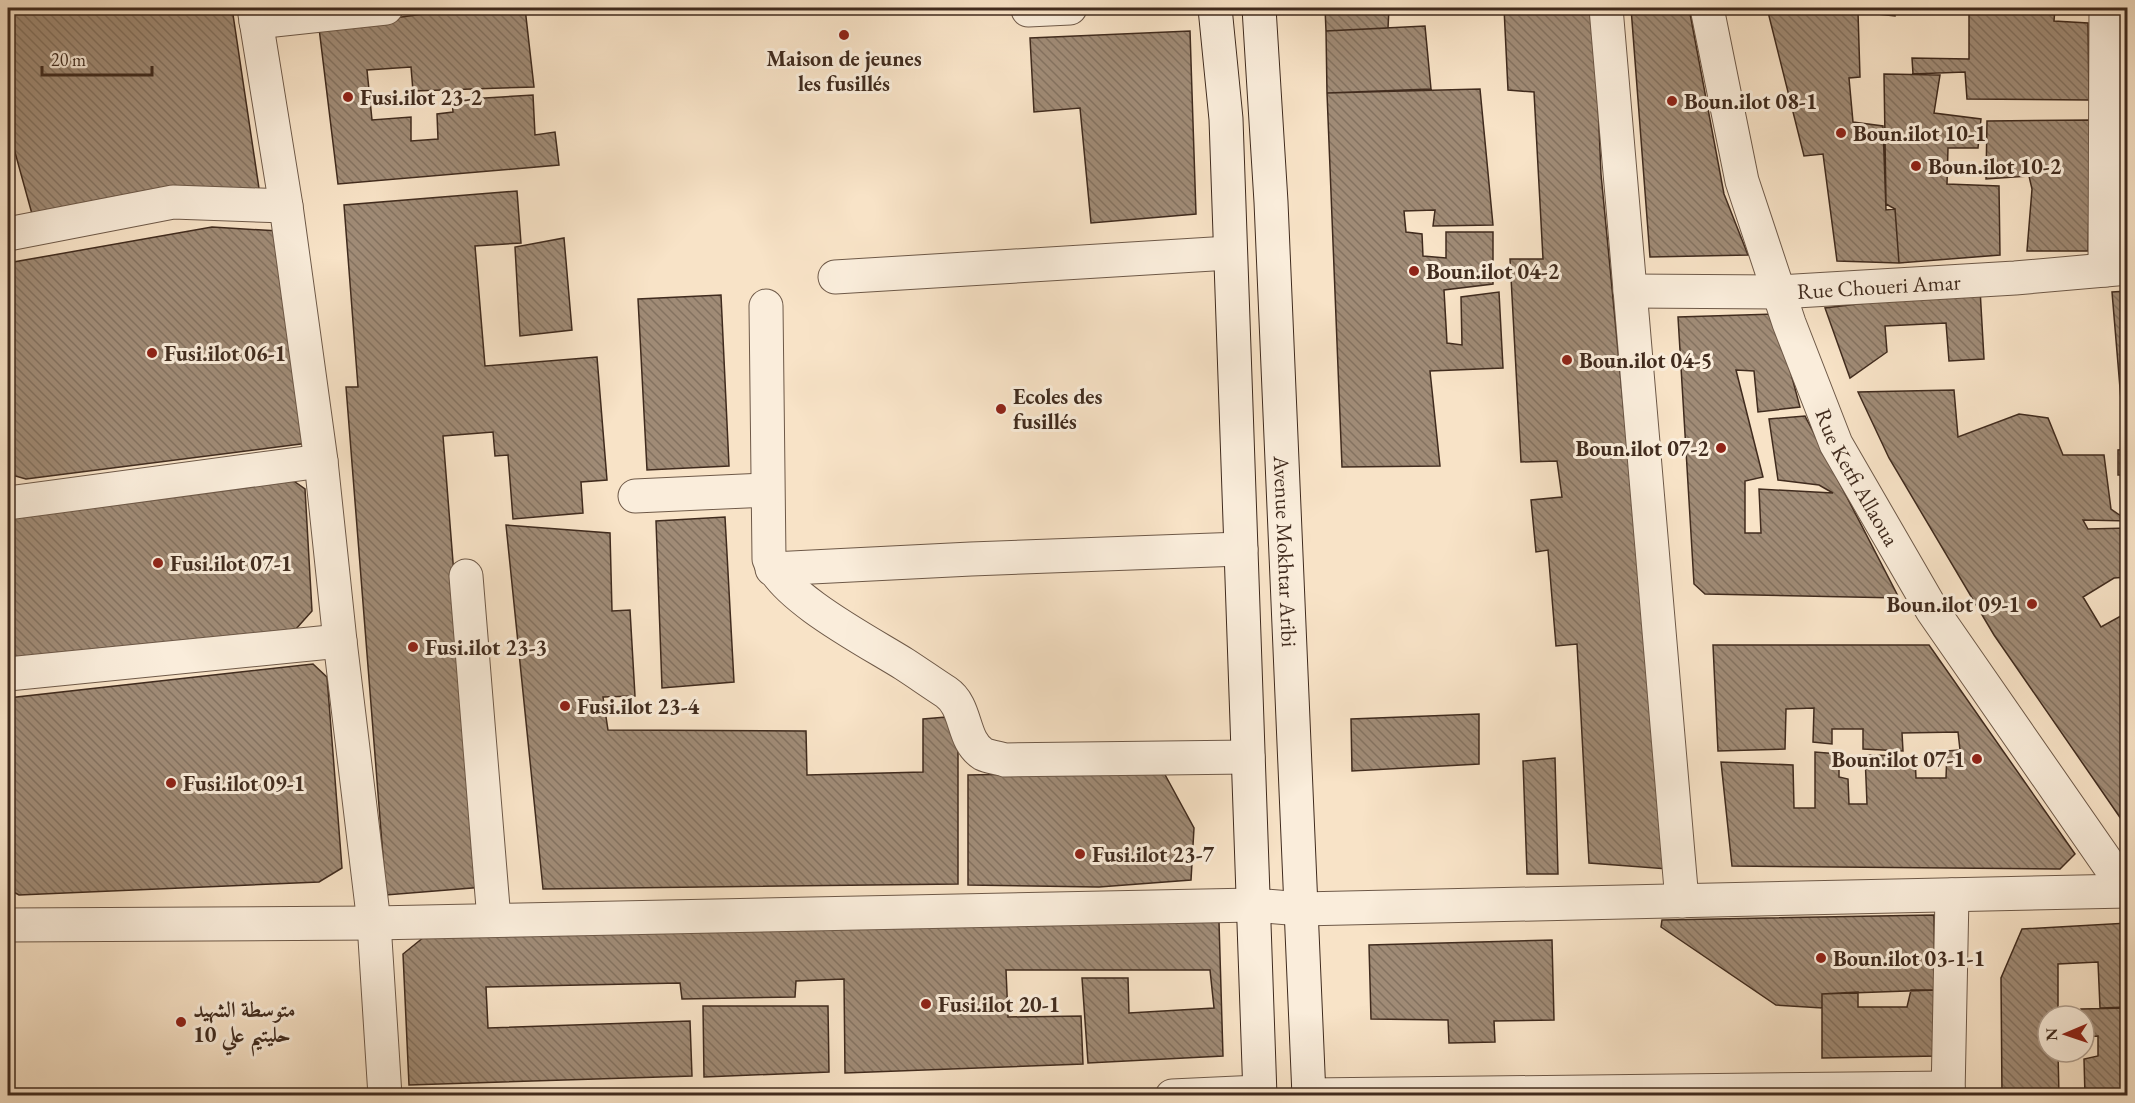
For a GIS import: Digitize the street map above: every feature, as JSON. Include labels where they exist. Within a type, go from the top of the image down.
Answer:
[{"type":"street","points":[[385,1095],[374,923],[339,641],[321,461],[286,206],[255,15],[386,8]]},
{"type":"street","points":[[1028,10],[1070,8]]},
{"type":"street","name":"Avenue Mokhtar Aribi","points":[[1215,8],[1226,119],[1259,1094]]},
{"type":"street","name":"Avenue Mokhtar Aribi","points":[[1258,8],[1271,202],[1309,1095]]},
{"type":"street","points":[[1606,8],[1682,901]]},
{"type":"street","name":"Rue Ketfi Allaoua","points":[[1707,8],[1742,181],[1789,323],[1836,444],[1926,601],[2127,891]]},
{"type":"street","points":[[2106,8],[2116,269]]},
{"type":"street","points":[[8,233],[173,202],[286,206]]},
{"type":"street","points":[[835,277],[1229,253]]},
{"type":"street","name":"Rue Choueri Amar","points":[[1630,291],[1779,292],[2015,278],[2116,269]]},
{"type":"street","points":[[766,306],[769,559],[772,568],[785,584],[831,620],[906,665],[951,696],[962,711],[971,740],[983,754],[1005,760],[1248,757]]},
{"type":"street","points":[[8,503],[321,461]]},
{"type":"street","points":[[636,496],[767,490]]},
{"type":"street","points":[[772,568],[1240,549]]},
{"type":"street","points":[[466,576],[494,920]]},
{"type":"street","points":[[8,674],[339,641]]},
{"type":"street","points":[[8,925],[374,923],[1253,905],[1301,909],[2127,891]]},
{"type":"street","points":[[1309,1095],[1948,1092],[1952,895]]},
{"type":"street","points":[[1172,1095],[1259,1094]]},
{"type":"building","points":[[8,8],[232,8],[260,195],[32,214],[8,127]]},
{"type":"building","name":"Fusi.ilot 23-2","points":[[469,8],[525,8],[534,87],[413,91],[411,67],[367,70],[372,120],[411,117],[411,141],[438,139],[437,114],[453,112],[452,100],[533,95],[535,135],[555,132],[559,165],[338,184],[319,28]]},
{"type":"building","points":[[1325,8],[1389,8],[1388,28],[1326,31]]},
{"type":"building","name":"Boun.ilot 04-5","points":[[1504,8],[1594,8],[1601,174],[1668,869],[1589,863],[1577,644],[1556,646],[1548,550],[1536,552],[1531,500],[1562,497],[1557,461],[1521,462],[1510,259],[1543,259],[1534,92],[1508,90]]},
{"type":"building","name":"Boun.ilot 08-1","points":[[1631,8],[1689,8],[1724,194],[1748,255],[1650,257]]},
{"type":"building","name":"Boun.ilot 10-1","points":[[1767,8],[1895,8],[1895,16],[1858,12],[1860,77],[1849,78],[1853,122],[1883,126],[1886,210],[1895,209],[1899,263],[1837,261],[1823,154],[1804,156]]},
{"type":"building","points":[[1969,8],[2055,8],[2054,21],[2088,23],[2089,100],[1967,99],[1965,72],[1913,74],[1912,58],[1969,59]]},
{"type":"building","points":[[1425,26],[1431,89],[1327,93],[1326,31]]},
{"type":"building","points":[[1190,31],[1196,214],[1091,223],[1080,108],[1034,112],[1030,38]]},
{"type":"building","name":"Boun.ilot 10-2","points":[[1884,74],[1940,75],[1934,113],[1981,119],[1978,148],[1948,148],[1947,184],[1999,186],[2000,255],[1899,263],[1895,209],[1886,204]]},
{"type":"building","name":"Boun.ilot 04-2","points":[[1480,89],[1493,225],[1433,226],[1435,210],[1404,211],[1406,232],[1422,234],[1423,256],[1446,258],[1446,232],[1493,232],[1493,284],[1444,290],[1447,343],[1462,345],[1461,297],[1499,292],[1503,368],[1430,371],[1440,466],[1342,467],[1327,93]]},
{"type":"building","points":[[2091,120],[2088,251],[2027,251],[2032,189],[2029,176],[1986,179],[1987,121]]},
{"type":"building","name":"Fusi.ilot 23-3","points":[[517,191],[521,243],[475,246],[485,366],[597,357],[607,480],[581,482],[583,513],[513,519],[508,455],[495,456],[493,432],[443,436],[470,776],[484,887],[386,895],[346,387],[358,387],[344,205]]},
{"type":"building","name":"Fusi.ilot 06-1","points":[[212,227],[279,231],[308,443],[26,479],[8,474],[8,263]]},
{"type":"building","points":[[564,238],[572,330],[520,336],[515,247]]},
{"type":"building","points":[[1980,289],[1984,359],[1949,361],[1946,323],[1885,326],[1887,352],[1850,378],[1825,308]]},
{"type":"building","points":[[2128,291],[2128,424],[2123,424],[2112,292]]},
{"type":"building","points":[[721,295],[729,466],[647,470],[638,299]]},
{"type":"building","name":"Boun.ilot 07-2","points":[[1775,314],[1800,407],[1758,412],[1754,371],[1736,370],[1763,477],[1745,481],[1745,533],[1761,533],[1759,489],[1833,493],[1819,485],[1778,480],[1769,419],[1805,416],[1899,598],[1705,594],[1694,584],[1678,317]]},
{"type":"building","name":"Boun.ilot 09-1","points":[[1954,390],[1958,437],[2019,414],[2048,418],[2063,455],[2104,455],[2111,509],[2128,521],[2083,520],[2088,529],[2128,528],[2128,577],[2114,578],[2083,597],[2101,627],[2128,612],[2128,829],[1994,635],[1889,458],[1858,392]]},
{"type":"building","points":[[2128,449],[2128,475],[2118,475],[2118,450]]},
{"type":"building","name":"Fusi.ilot 07-1","points":[[288,477],[305,489],[312,611],[295,630],[15,659],[8,652],[8,515]]},
{"type":"building","points":[[725,517],[734,682],[662,688],[656,521]]},
{"type":"building","name":"Fusi.ilot 23-4","points":[[506,525],[610,533],[612,611],[630,610],[635,696],[603,697],[608,730],[806,731],[807,775],[923,772],[923,719],[958,716],[958,884],[543,889]]},
{"type":"building","name":"Boun.ilot 07-1","points":[[1713,645],[1929,645],[2075,854],[2060,869],[1732,866],[1721,762],[1793,765],[1794,808],[1815,808],[1815,752],[1839,754],[1839,777],[1848,779],[1849,804],[1867,804],[1865,755],[1915,756],[1916,778],[1946,778],[1947,751],[1960,750],[1958,732],[1902,733],[1903,751],[1863,749],[1863,729],[1832,729],[1832,744],[1813,742],[1814,708],[1786,709],[1785,749],[1718,751]]},
{"type":"building","name":"Fusi.ilot 09-1","points":[[313,664],[327,677],[342,868],[319,882],[19,895],[8,889],[8,698]]},
{"type":"building","points":[[1479,714],[1479,764],[1352,771],[1351,719]]},
{"type":"building","points":[[1555,758],[1558,874],[1527,874],[1523,761]]},
{"type":"building","name":"Fusi.ilot 23-7","points":[[1163,771],[1194,828],[1191,880],[1099,887],[968,885],[968,775]]},
{"type":"building","name":"Boun.ilot 03-1-1","points":[[1934,915],[1935,990],[1822,994],[1822,1008],[1776,1005],[1661,927],[1662,920]]},
{"type":"building","name":"Fusi.ilot 20-1","points":[[1219,922],[1223,1056],[1088,1063],[1082,978],[1128,978],[1129,1013],[1214,1008],[1210,970],[1006,970],[1008,1017],[1081,1016],[1083,1064],[845,1073],[844,979],[796,981],[795,997],[682,999],[680,983],[486,987],[488,1028],[690,1021],[692,1076],[409,1085],[403,954],[429,933]]},
{"type":"building","points":[[2128,923],[2128,1007],[2100,1008],[2098,962],[2058,964],[2058,1004],[2036,1004],[2036,1064],[2058,1064],[2059,1096],[2002,1096],[2001,978],[2022,929]]},
{"type":"building","points":[[1552,940],[1554,1020],[1494,1021],[1495,1042],[1449,1043],[1448,1020],[1371,1019],[1369,945]]},
{"type":"building","points":[[1911,990],[1935,990],[1938,1056],[1822,1058],[1822,994],[1858,992],[1858,1007],[1907,1007]]},
{"type":"building","points":[[703,1006],[828,1006],[829,1072],[704,1077]]},
{"type":"building","points":[[2128,1008],[2128,1096],[2085,1096],[2084,1064],[2096,1064],[2096,1056],[2098,1056],[2096,1009]]},
{"type":"place","name":"Maison de jeunes les fusillés","points":[[844,35]]},
{"type":"place","name":"Fusi.ilot 23-2","points":[[348,97]]},
{"type":"place","name":"Boun.ilot 08-1","points":[[1672,101]]},
{"type":"place","name":"Boun.ilot 10-1","points":[[1841,133]]},
{"type":"place","name":"Boun.ilot 10-2","points":[[1916,166]]},
{"type":"place","name":"Boun.ilot 04-2","points":[[1414,271]]},
{"type":"place","name":"Fusi.ilot 06-1","points":[[152,353]]},
{"type":"place","name":"Boun.ilot 04-5","points":[[1567,360]]},
{"type":"place","name":"Ecoles des fusillés","points":[[1001,409]]},
{"type":"place","name":"Boun.ilot 07-2","points":[[1721,448]]},
{"type":"place","name":"Fusi.ilot 07-1","points":[[158,563]]},
{"type":"place","name":"Boun.ilot 09-1","points":[[2032,604]]},
{"type":"place","name":"Fusi.ilot 23-3","points":[[413,647]]},
{"type":"place","name":"Fusi.ilot 23-4","points":[[565,706]]},
{"type":"place","name":"Boun.ilot 07-1","points":[[1977,759]]},
{"type":"place","name":"Fusi.ilot 09-1","points":[[171,783]]},
{"type":"place","name":"Fusi.ilot 23-7","points":[[1080,854]]},
{"type":"place","name":"Boun.ilot 03-1-1","points":[[1821,958]]},
{"type":"place","name":"Fusi.ilot 20-1","points":[[926,1004]]},
{"type":"place","name":"متوسطة الشهيد حليتيم علي 10","points":[[181,1022]]}]
